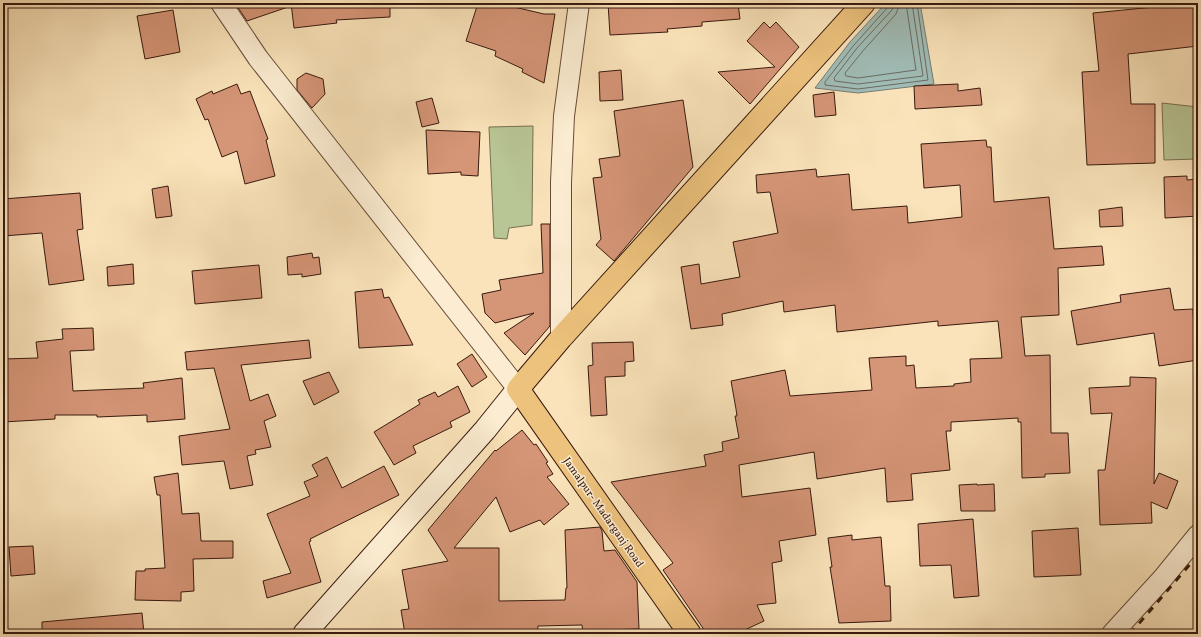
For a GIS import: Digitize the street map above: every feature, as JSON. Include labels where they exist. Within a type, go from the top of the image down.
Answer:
[{"type":"main road","points":[[304,634],[485,430],[561,338],[864,3]]},
{"type":"main road","name":"Jamalpur- Madarganj Road","points":[[518,389],[690,634]]},
{"type":"street","points":[[221,3],[258,58],[518,389]]},
{"type":"street","points":[[561,338],[561,182],[564,116],[579,3]]},
{"type":"street","points":[[1112,634],[1163,578],[1198,535]]},
{"type":"green space","points":[[1162,103],[1198,107],[1198,159],[1164,160]]},
{"type":"green space","points":[[533,126],[532,225],[509,228],[507,239],[494,238],[489,127]]},
{"type":"water","points":[[886,3],[920,3],[934,84],[858,93],[815,88],[850,42]]},
{"type":"building","points":[[235,3],[291,3],[291,6],[247,21]]},
{"type":"building","points":[[291,3],[390,3],[390,17],[336,20],[337,23],[294,28]]},
{"type":"building","points":[[478,3],[497,3],[544,14],[555,14],[544,83],[522,72],[523,69],[495,56],[496,51],[466,41]]},
{"type":"building","points":[[608,3],[738,3],[740,19],[702,22],[702,26],[667,29],[668,32],[610,35]]},
{"type":"building","points":[[1195,3],[1198,46],[1128,54],[1131,104],[1155,104],[1155,163],[1087,165],[1082,72],[1099,71],[1093,13]]},
{"type":"building","points":[[173,10],[180,52],[145,59],[137,16]]},
{"type":"building","points":[[764,22],[770,28],[776,22],[799,47],[750,104],[718,72],[775,67],[747,41]]},
{"type":"building","points":[[621,70],[623,100],[600,101],[599,72]]},
{"type":"building","points":[[306,73],[323,79],[325,94],[312,108],[297,90],[297,79]]},
{"type":"building","points":[[237,84],[241,94],[250,91],[268,139],[266,140],[275,176],[245,184],[237,151],[222,157],[208,119],[205,120],[196,99],[212,91],[213,94]]},
{"type":"building","points":[[958,84],[958,91],[980,88],[982,105],[915,109],[914,86]]},
{"type":"building","points":[[834,92],[836,115],[815,117],[813,95]]},
{"type":"building","points":[[432,98],[439,123],[422,127],[416,102]]},
{"type":"building","points":[[683,100],[693,167],[614,261],[596,245],[601,239],[593,178],[602,177],[599,159],[620,156],[614,111]]},
{"type":"building","points":[[426,130],[480,132],[478,176],[461,175],[461,172],[428,174]]},
{"type":"building","points":[[986,140],[987,147],[991,147],[994,202],[1049,197],[1054,249],[1102,246],[1104,265],[1058,268],[1059,315],[1021,317],[1025,356],[1050,355],[1051,433],[1068,433],[1070,473],[1045,474],[1045,477],[1022,478],[1021,422],[1018,422],[1018,418],[951,422],[951,431],[946,431],[950,470],[911,474],[913,500],[887,502],[885,468],[817,479],[814,452],[739,465],[742,497],[810,488],[816,535],[779,541],[782,561],[772,563],[776,603],[757,605],[764,621],[736,634],[707,634],[663,570],[673,563],[611,482],[706,466],[704,455],[723,451],[722,442],[739,438],[731,381],[785,370],[790,396],[872,390],[869,358],[906,356],[906,366],[914,365],[916,388],[954,386],[954,384],[971,382],[970,359],[1002,358],[998,321],[938,326],[938,321],[837,332],[835,305],[784,312],[783,301],[722,314],[723,325],[691,329],[681,267],[699,264],[701,284],[740,277],[733,242],[778,233],[770,192],[757,193],[756,175],[816,169],[817,177],[849,174],[852,210],[907,206],[908,223],[962,217],[960,185],[924,188],[921,144]]},
{"type":"building","points":[[1187,176],[1187,180],[1198,179],[1198,216],[1165,218],[1164,177]]},
{"type":"building","points":[[168,186],[172,216],[156,218],[152,189]]},
{"type":"building","points":[[80,193],[83,229],[77,230],[84,280],[49,285],[42,233],[3,236],[3,199]]},
{"type":"building","points":[[1122,207],[1123,226],[1100,227],[1099,210]]},
{"type":"building","points":[[541,224],[550,224],[550,326],[525,355],[504,333],[534,313],[495,323],[485,313],[482,294],[501,290],[499,280],[543,273]]},
{"type":"building","points":[[312,253],[313,258],[319,257],[321,274],[302,277],[302,274],[288,275],[287,257]]},
{"type":"building","points":[[133,264],[134,284],[108,286],[107,267]]},
{"type":"building","points":[[259,265],[262,298],[195,304],[192,271]]},
{"type":"building","points":[[1170,288],[1174,310],[1193,309],[1194,330],[1198,329],[1198,360],[1159,366],[1154,333],[1077,345],[1071,311],[1121,302],[1120,295]]},
{"type":"building","points":[[382,289],[384,298],[389,297],[413,345],[359,348],[355,292]]},
{"type":"building","points":[[93,328],[94,350],[70,351],[73,391],[144,388],[143,383],[182,378],[185,419],[147,422],[147,415],[97,417],[97,415],[55,415],[55,419],[3,422],[3,359],[38,358],[36,342],[63,339],[62,329]]},
{"type":"building","points":[[309,340],[311,358],[241,365],[250,401],[268,394],[276,416],[264,421],[271,447],[255,450],[256,454],[247,456],[253,485],[230,489],[224,461],[182,465],[179,436],[230,429],[214,368],[187,370],[185,352]]},
{"type":"building","points":[[633,342],[634,361],[625,362],[625,376],[605,377],[607,415],[591,416],[588,366],[593,365],[592,343]]},
{"type":"building","points":[[472,354],[487,377],[472,387],[457,364]]},
{"type":"building","points":[[329,372],[339,392],[314,405],[303,381]]},
{"type":"building","points":[[1130,377],[1156,378],[1154,484],[1159,473],[1178,481],[1167,509],[1151,502],[1152,523],[1100,525],[1098,470],[1105,470],[1112,413],[1091,414],[1089,388],[1130,386]]},
{"type":"building","points":[[458,386],[470,412],[450,422],[452,427],[413,446],[416,453],[394,465],[374,432],[420,404],[418,400],[435,392],[438,397]]},
{"type":"building","points":[[522,430],[534,445],[536,444],[548,462],[546,463],[553,474],[547,477],[569,504],[544,525],[540,520],[510,532],[496,497],[454,548],[499,548],[499,601],[565,600],[567,588],[565,530],[600,527],[602,531],[604,551],[615,550],[637,582],[639,629],[606,630],[606,634],[583,634],[582,625],[538,626],[537,634],[457,631],[457,634],[405,634],[401,610],[409,609],[402,570],[448,561],[428,530],[495,450],[496,451]]},
{"type":"building","points":[[327,457],[342,488],[384,466],[399,495],[310,539],[311,541],[309,542],[321,582],[267,598],[263,581],[291,573],[267,514],[310,496],[304,482],[318,476],[312,465]]},
{"type":"building","points":[[178,473],[182,514],[199,513],[201,541],[233,541],[233,558],[193,559],[194,591],[181,592],[181,601],[135,600],[136,571],[165,568],[160,495],[157,495],[154,477]]},
{"type":"building","points":[[994,484],[995,511],[961,511],[959,485]]},
{"type":"building","points":[[973,519],[979,596],[954,598],[951,565],[920,566],[918,524]]},
{"type":"building","points":[[1078,528],[1081,575],[1034,577],[1032,531]]},
{"type":"building","points":[[852,535],[852,540],[881,537],[885,586],[890,586],[891,621],[839,623],[830,567],[832,567],[828,538]]},
{"type":"building","points":[[33,546],[35,574],[11,576],[9,547]]},
{"type":"building","points":[[142,613],[144,634],[42,634],[42,622]]},
{"type":"railway","points":[[1130,634],[1198,555]]}]
